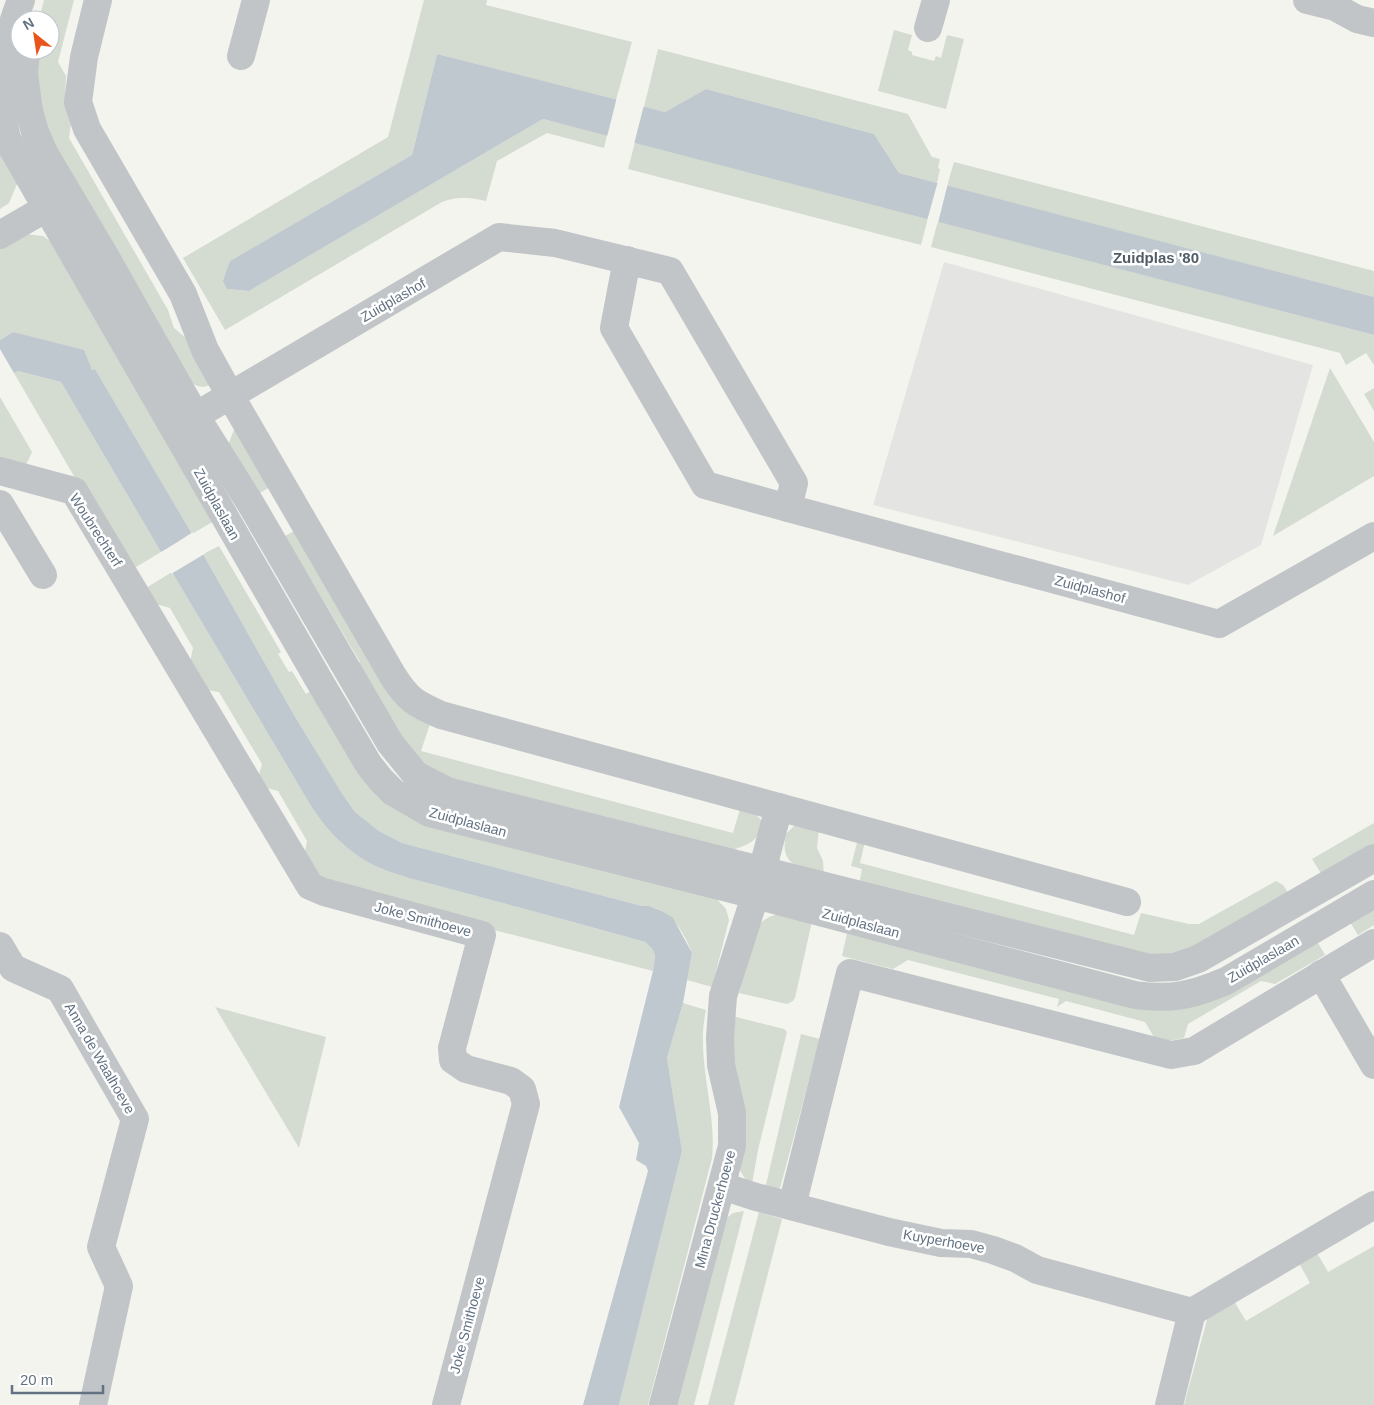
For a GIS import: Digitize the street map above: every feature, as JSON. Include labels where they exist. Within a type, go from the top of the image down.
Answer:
[{"type":"street","name":"Zuidplaslaan","points":[[21,0],[11,26],[0,75],[1,112],[6,139],[46,208],[185,422],[252,506],[390,744],[416,775],[447,791],[608,832],[759,882],[1135,995],[1155,998],[1201,991],[1226,981],[1374,894]]},
{"type":"street","points":[[98,0],[84,57],[78,102],[87,129],[183,294],[205,350],[230,395],[393,676],[403,692],[416,704],[441,715],[1127,902]]},
{"type":"street","points":[[240,56],[256,0]]},
{"type":"street","points":[[928,28],[936,0]]},
{"type":"street","points":[[1307,0],[1336,3],[1357,19],[1374,23]]},
{"type":"street","name":"Zuidplaslaan","points":[[25,60],[24,74],[29,111],[44,153],[70,195],[185,422]]},
{"type":"street","points":[[0,235],[70,195]]},
{"type":"street","name":"Zuidplashof","points":[[185,422],[499,237],[555,243],[670,272],[794,483],[788,508]]},
{"type":"street","name":"Zuidplashof","points":[[627,260],[614,328],[705,484],[852,526],[1219,624],[1374,536]]},
{"type":"street","name":"Woubrechterf","points":[[0,471],[74,490],[129,581]]},
{"type":"street","points":[[0,504],[43,575]]},
{"type":"street","name":"Joke Smithoeve","points":[[129,581],[310,886],[324,892],[482,934],[452,1048],[453,1060],[466,1069],[511,1081],[522,1089],[526,1104],[446,1405]]},
{"type":"street","name":"Mina Druckerhoeve","points":[[663,1405],[732,1146],[732,1113],[721,1065],[720,1038],[723,996],[759,882],[779,807]]},
{"type":"street","name":"Zuidplaslaan","points":[[759,882],[1150,968],[1174,967],[1198,959],[1374,858]]},
{"type":"street","points":[[792,1206],[850,973],[1172,1055],[1194,1051],[1374,943]]},
{"type":"street","name":"Anna de Waalhoeve","points":[[0,946],[14,968],[60,989],[135,1119],[101,1247],[119,1286],[93,1405]]},
{"type":"street","points":[[1321,974],[1374,1065]]},
{"type":"street","name":"Kuyperhoeve","points":[[722,1186],[756,1197],[905,1235],[941,1243],[971,1244],[1015,1258],[1037,1270],[1192,1312]]},
{"type":"street","points":[[1169,1405],[1192,1312],[1374,1205]]},
{"type":"shaded area","points":[[44,0],[74,0],[60,54],[60,10],[42,10]]},
{"type":"shaded area","points":[[424,0],[487,0],[486,5],[632,42],[616,100],[437,54],[412,155],[230,261],[227,289],[249,291],[543,119],[607,135],[604,148],[547,133],[497,161],[486,201],[464,198],[442,202],[225,330],[183,258],[388,137]]},
{"type":"shaded area","points":[[894,30],[912,35],[908,50],[912,52],[912,55],[934,61],[936,56],[941,58],[947,35],[964,39],[946,109],[878,91]]},
{"type":"shaded area","points":[[658,49],[908,114],[932,157],[940,159],[937,183],[899,173],[874,134],[706,89],[665,112],[644,107]]},
{"type":"shaded area","points":[[437,54],[665,112],[706,89],[874,134],[899,173],[1374,297],[1374,335],[543,119],[249,291],[227,289],[223,281],[230,261],[412,155]]},
{"type":"shaded area","points":[[35,60],[59,60],[66,76],[65,95],[71,124],[69,138],[168,310],[174,328],[186,338],[211,385],[199,386],[183,374],[40,119]]},
{"type":"shaded area","points":[[635,142],[928,218],[921,245],[628,169]]},
{"type":"shaded area","points":[[0,151],[17,184],[9,203],[0,209]]},
{"type":"shaded area","points":[[954,162],[1374,271],[1374,297],[947,186]]},
{"type":"shaded area","points":[[938,221],[1374,335],[1374,365],[1366,353],[1346,365],[1340,353],[931,247]]},
{"type":"shaded area","points":[[25,234],[43,236],[53,243],[214,521],[192,534],[95,369],[92,370],[87,361],[89,360],[13,332],[0,340],[0,248]]},
{"type":"shaded area","points":[[944,262],[1313,365],[1261,545],[1188,585],[873,505]]},
{"type":"shaded area","points":[[13,332],[84,350],[92,370],[95,369],[192,534],[161,552],[61,382],[18,371],[14,373],[0,349],[0,340]]},
{"type":"shaded area","points":[[1330,368],[1374,442],[1374,476],[1273,536]]},
{"type":"shaded area","points":[[18,371],[61,382],[161,552],[136,567],[132,563],[89,502],[14,373]]},
{"type":"shaded area","points":[[1374,388],[1374,411],[1364,394]]},
{"type":"shaded area","points":[[0,397],[32,452],[23,471],[0,465]]},
{"type":"shaded area","points":[[235,427],[270,487],[253,497],[226,450]]},
{"type":"shaded area","points":[[296,530],[431,721],[421,751],[733,833],[740,809],[756,815],[760,819],[762,823],[757,836],[748,844],[735,849],[734,852],[448,778],[417,760],[354,667],[360,662],[285,536]]},
{"type":"shaded area","points":[[219,546],[281,652],[278,654],[289,672],[292,671],[306,694],[314,689],[380,791],[712,894],[726,909],[729,920],[712,987],[687,980],[692,953],[674,921],[660,910],[402,843],[379,831],[355,812],[294,715],[203,554]]},
{"type":"shaded area","points":[[203,554],[294,715],[355,812],[379,831],[402,843],[642,906],[649,906],[662,911],[673,918],[692,953],[683,1003],[667,1058],[682,1151],[619,1405],[583,1405],[648,1171],[646,1166],[636,1160],[639,1143],[619,1107],[653,971],[654,952],[645,942],[387,871],[364,860],[341,843],[322,822],[311,806],[172,572]]},
{"type":"shaded area","points":[[172,572],[311,806],[328,829],[348,849],[364,860],[387,871],[645,942],[655,955],[653,971],[494,930],[345,886],[315,873],[304,857],[307,841],[278,791],[263,787],[258,778],[262,764],[219,692],[206,690],[190,662],[193,648],[170,608],[156,604],[146,588]]},
{"type":"shaded area","points":[[1374,823],[1374,848],[1324,878],[1312,859]]},
{"type":"shaded area","points":[[799,825],[819,829],[817,848],[823,861],[824,876],[793,864],[785,853],[786,834],[794,826]]},
{"type":"shaded area","points":[[858,839],[865,841],[860,863],[1134,935],[1141,913],[1189,924],[1199,924],[1276,881],[1283,885],[1291,897],[1224,936],[1163,958],[859,885],[862,869],[851,866]]},
{"type":"shaded area","points":[[1374,901],[1374,925],[1358,935],[1347,917]]},
{"type":"shaded area","points":[[779,914],[812,921],[795,998],[787,1004],[739,993],[749,948],[755,931],[764,921]]},
{"type":"shaded area","points":[[848,929],[1139,1003],[1314,936],[1325,955],[1275,984],[1261,981],[1188,1024],[1184,1038],[1168,1041],[1154,1037],[1145,1022],[1066,1001],[1057,1007],[1059,999],[908,960],[893,969],[842,956]]},
{"type":"shaded area","points":[[683,1003],[706,1010],[703,1028],[703,1047],[712,1121],[712,1158],[648,1405],[619,1405],[682,1151],[667,1058]]},
{"type":"shaded area","points":[[215,1007],[326,1037],[299,1148]]},
{"type":"shaded area","points":[[732,1016],[784,1029],[787,1032],[758,1150],[752,1184],[746,1180],[738,1167],[730,1061]]},
{"type":"shaded area","points":[[801,1034],[820,1039],[779,1192],[765,1189]]},
{"type":"shaded area","points":[[744,1211],[694,1405],[676,1405],[724,1220],[733,1213]]},
{"type":"shaded area","points":[[759,1212],[782,1219],[734,1405],[708,1405]]},
{"type":"shaded area","points":[[1374,1246],[1374,1405],[1184,1405],[1208,1316],[1234,1301],[1246,1321],[1310,1283],[1299,1263],[1317,1253],[1328,1272]]},
{"type":"pier","points":[[617,97],[644,105],[634,144],[607,137]]},
{"type":"pier","points":[[938,181],[948,183],[938,223],[927,221]]},
{"type":"pier","points":[[193,532],[193,537],[162,555],[159,554]]},
{"type":"pier","points":[[204,551],[206,553],[171,574],[171,570]]},
{"type":"district","name":"Zuidplas '80","points":[[1156,257]]}]
